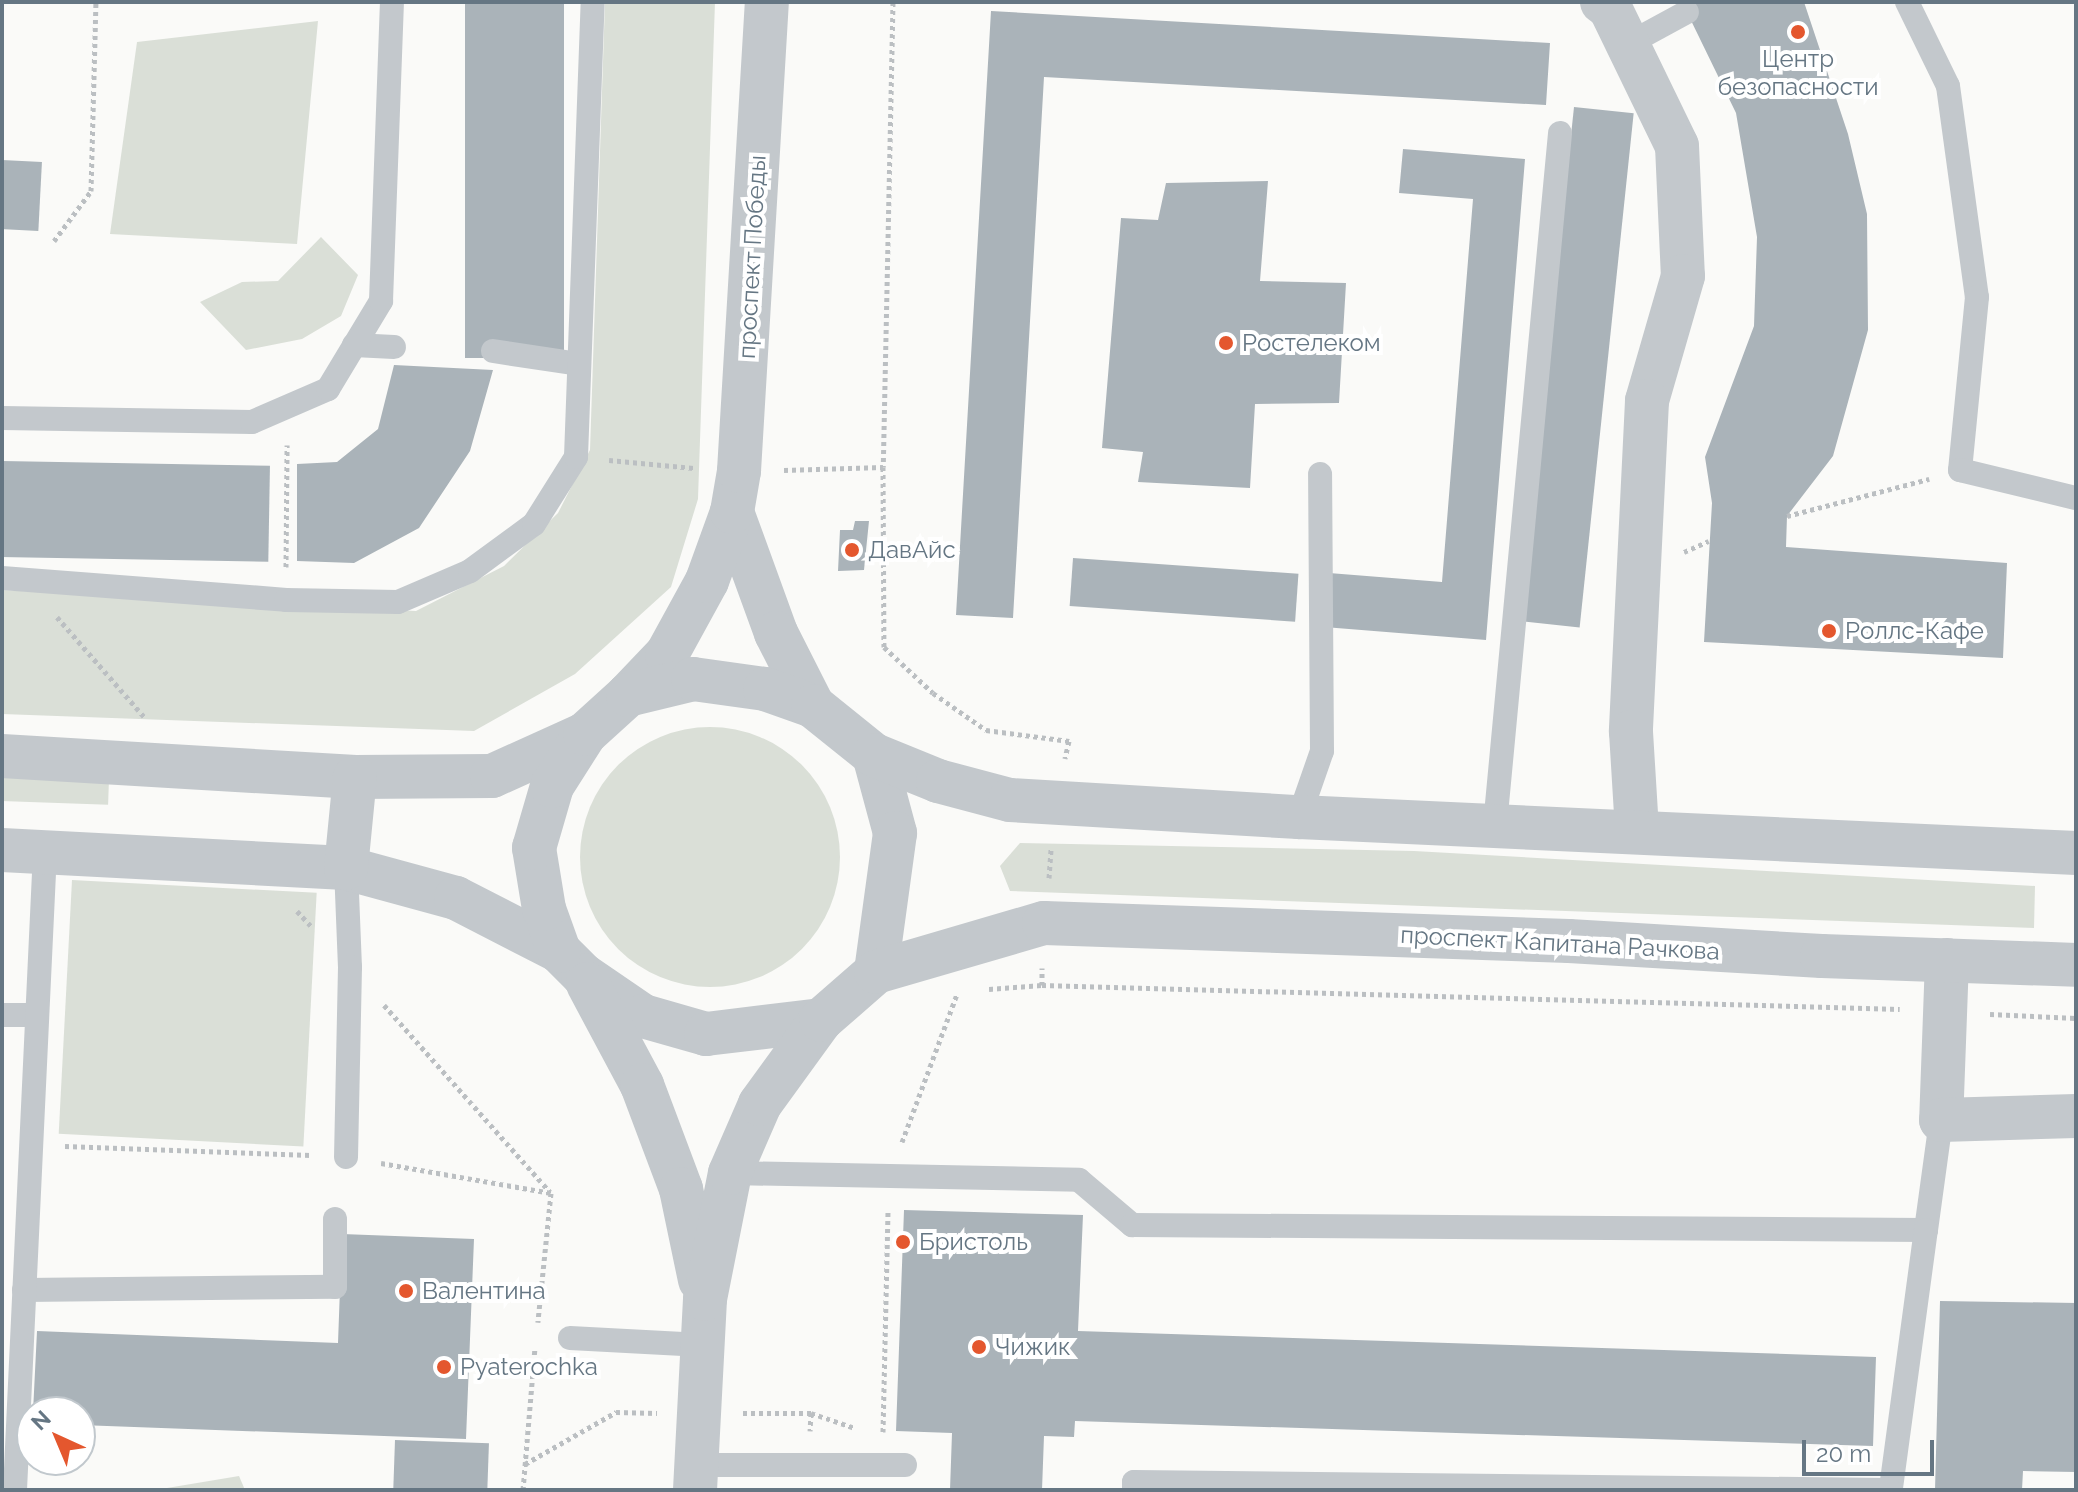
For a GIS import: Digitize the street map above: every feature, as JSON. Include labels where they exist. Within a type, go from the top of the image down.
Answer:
[{"type":"street","name":"проспект Победы","points":[[585,734],[667,654],[707,581],[732,512],[739,471],[767,2]]},
{"type":"street","points":[[1602,2],[1610,8],[1677,146],[1683,276],[1647,401],[1631,732],[1637,831]]},
{"type":"street","points":[[732,512],[776,633],[813,706]]},
{"type":"street","points":[[628,695],[693,679],[765,689],[813,706],[874,755],[938,781],[1010,800],[1055,805],[2076,853]]},
{"type":"street","points":[[2,756],[355,777],[492,776],[585,734]]},
{"type":"street","points":[[585,734],[552,786],[534,848],[544,909],[571,963],[642,1085],[681,1189],[705,1299]]},
{"type":"street","points":[[696,1478],[705,1299],[730,1173],[760,1104],[821,1020],[876,972],[895,833],[874,755]]},
{"type":"street","points":[[346,868],[355,777]]},
{"type":"street","points":[[2,850],[346,868],[456,898],[571,963],[643,1016],[706,1034],[821,1020]]},
{"type":"street","name":"проспект Капитана Рачкова","points":[[876,972],[1044,923],[1569,941],[2076,965]]},
{"type":"street","points":[[1947,960],[1941,1120],[2076,1116]]},
{"type":"lane","points":[[2,418],[252,422],[328,389],[381,301],[392,2]]},
{"type":"lane","points":[[2,578],[286,600],[398,602],[470,571],[534,524],[576,457],[593,2]]},
{"type":"lane","points":[[1907,2],[1948,86],[1977,297],[1960,470],[2076,498]]},
{"type":"lane","points":[[1628,44],[1687,12]]},
{"type":"lane","points":[[1495,825],[1560,133]]},
{"type":"lane","points":[[354,345],[394,347]]},
{"type":"lane","points":[[493,351],[579,364]]},
{"type":"lane","points":[[1299,817],[1322,751],[1320,474]]},
{"type":"lane","points":[[15,1490],[45,852]]},
{"type":"lane","points":[[346,868],[350,967],[346,1157]]},
{"type":"lane","points":[[2,1015],[37,1015]]},
{"type":"lane","points":[[1134,1490],[1134,1482],[1890,1489],[1941,1120]]},
{"type":"lane","points":[[730,1173],[1079,1180],[1132,1225],[1926,1230]]},
{"type":"lane","points":[[24,1290],[335,1287],[335,1219]]},
{"type":"lane","points":[[570,1338],[702,1345]]},
{"type":"lane","points":[[696,1478],[905,1465]]},
{"type":"path","points":[[54,241],[91,191],[96,2]]},
{"type":"path","points":[[893,2],[883,467],[884,647],[933,693],[986,730],[1069,741],[1055,805],[1044,923],[1042,985]]},
{"type":"path","points":[[286,600],[287,408]]},
{"type":"path","points":[[1787,516],[1960,470]]},
{"type":"path","points":[[986,989],[1042,985],[2076,1018]]},
{"type":"path","points":[[811,1413],[883,1438],[889,1177],[958,991]]},
{"type":"path","points":[[523,1490],[524,1464]]},
{"type":"shaded area","points":[[605,2],[715,2],[698,499],[671,587],[575,674],[474,731],[2,714],[2,590],[416,611],[504,566],[558,513],[590,450]]},
{"type":"shaded area","points":[[318,21],[297,244],[110,234],[137,42]]},
{"type":"shaded area","points":[[321,237],[358,275],[341,316],[302,339],[246,350],[200,302],[242,282],[278,281]]},
{"type":"shaded area","points":[[710,727],[760,737],[802,765],[830,807],[840,857],[830,907],[802,949],[760,977],[710,987],[660,977],[618,949],[590,907],[580,857],[590,807],[618,765],[660,737]]},
{"type":"shaded area","points":[[2,777],[109,781],[108,805],[2,801]]},
{"type":"shaded area","points":[[1020,843],[1414,851],[2035,886],[2034,928],[1010,891],[1000,866]]},
{"type":"shaded area","points":[[72,880],[317,893],[303,1146],[59,1134]]},
{"type":"shaded area","points":[[239,1476],[245,1490],[155,1490]]},
{"type":"building","points":[[465,2],[564,2],[564,358],[465,358]]},
{"type":"building","points":[[1682,2],[1804,2],[1848,134],[1867,214],[1868,330],[1833,456],[1787,516],[1786,547],[2007,563],[2003,658],[1704,642],[1712,503],[1705,457],[1754,326],[1757,237],[1736,113]]},
{"type":"building","points":[[991,11],[1550,43],[1546,105],[1044,77],[1013,618],[956,615]]},
{"type":"building","points":[[1574,107],[1634,113],[1580,627],[1520,621]]},
{"type":"building","points":[[1403,149],[1525,159],[1486,640],[1324,627],[1329,573],[1442,582],[1473,199],[1399,193]]},
{"type":"building","points":[[2,160],[42,162],[38,231],[2,229]]},
{"type":"building","name":"Ростелеком","points":[[1268,181],[1260,281],[1346,283],[1339,403],[1255,404],[1250,488],[1138,482],[1143,452],[1102,448],[1121,218],[1158,220],[1166,183]]},
{"type":"building","points":[[394,365],[493,370],[470,451],[419,528],[354,563],[297,561],[297,464],[337,462],[378,429]]},
{"type":"building","points":[[2,461],[270,466],[268,562],[2,557]]},
{"type":"building","name":"ДавАйс","points":[[855,521],[869,521],[864,570],[838,571],[840,530],[853,530]]},
{"type":"building","points":[[1073,558],[1298,574],[1295,622],[1070,606]]},
{"type":"building","points":[[904,1210],[1083,1215],[1078,1331],[1876,1357],[1873,1446],[1075,1421],[1074,1437],[1044,1436],[1042,1490],[950,1490],[952,1433],[896,1431]]},
{"type":"building","points":[[342,1234],[474,1239],[466,1439],[96,1426],[96,1396],[34,1396],[37,1331],[338,1343]]},
{"type":"building","points":[[1940,1301],[2076,1303],[2076,1472],[2023,1471],[2022,1490],[1935,1490]]},
{"type":"building","points":[[395,1440],[489,1443],[487,1490],[393,1490]]},
{"type":"place","name":"Центр безопасности","points":[[1798,32]]},
{"type":"place","name":"Ростелеком","points":[[1226,343]]},
{"type":"place","name":"ДавАйс","points":[[852,550]]},
{"type":"place","name":"Роллс-Кафе","points":[[1829,631]]},
{"type":"place","name":"Бристоль","points":[[903,1242]]},
{"type":"place","name":"Валентина","points":[[406,1291]]},
{"type":"place","name":"Чижик","points":[[979,1347]]},
{"type":"place","name":"Pyaterochka","points":[[444,1367]]}]
